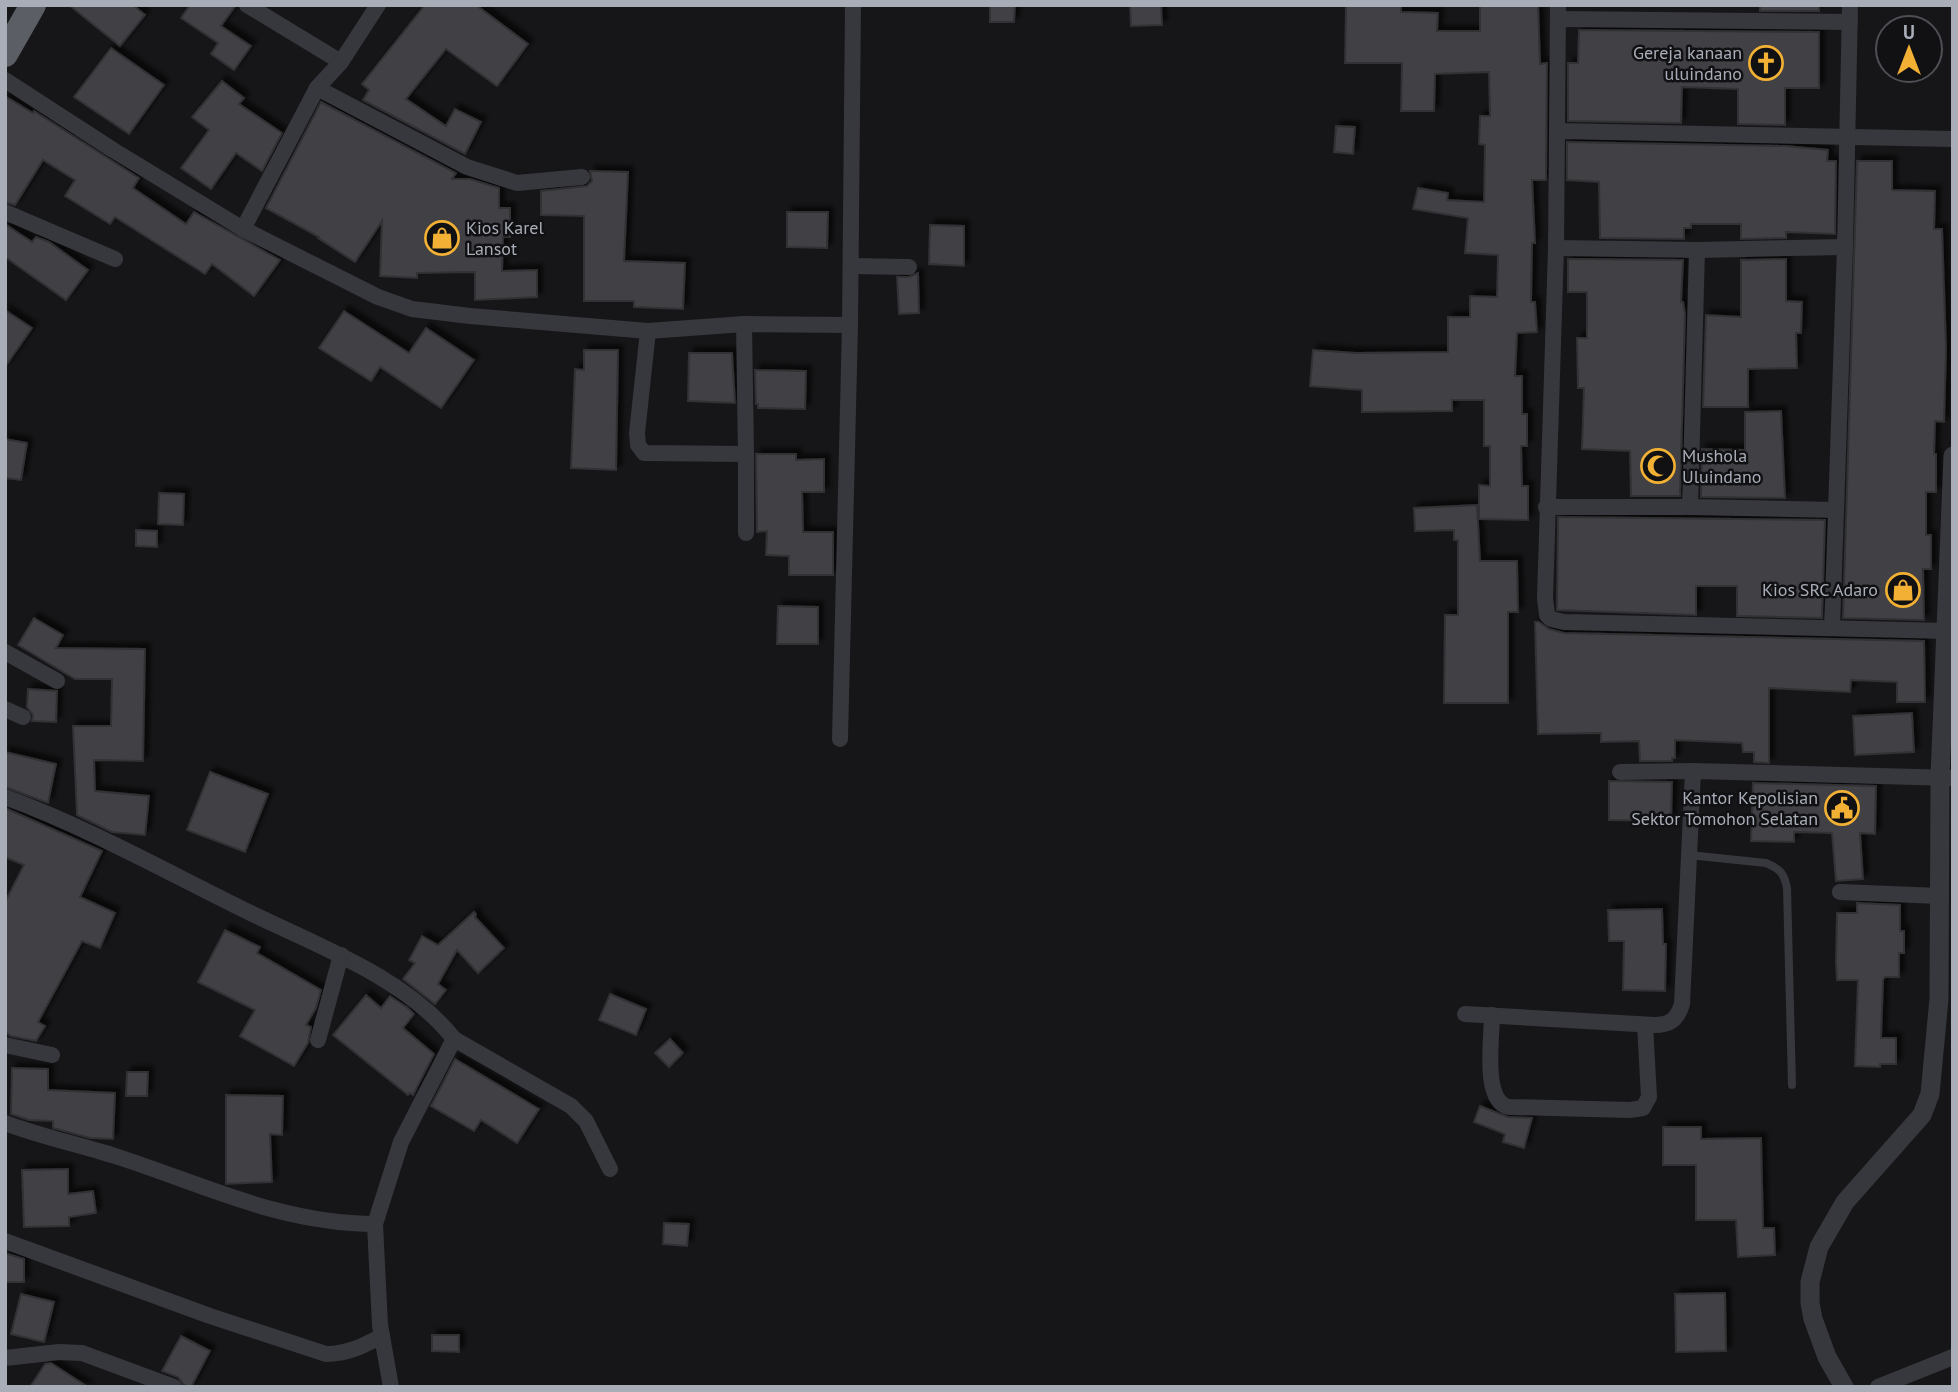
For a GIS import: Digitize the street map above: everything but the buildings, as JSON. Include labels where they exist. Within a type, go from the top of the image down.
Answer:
[{"type":"highway","points":[[5,54],[33,5]]},
{"type":"street","points":[[247,5],[341,62]]},
{"type":"street","points":[[243,229],[317,88],[341,62],[378,5]]},
{"type":"street","points":[[840,739],[850,325],[853,5]]},
{"type":"street","points":[[1832,628],[1850,14],[1558,12],[1556,248],[1546,507],[1547,615],[1556,621],[1832,628],[1949,618]]},
{"type":"street","points":[[5,80],[243,229],[378,297],[412,309],[648,331],[744,324],[850,325]]},
{"type":"street","points":[[317,88],[467,167],[517,183],[582,177]]},
{"type":"street","points":[[1558,131],[1953,139]]},
{"type":"street","points":[[5,212],[115,259]]},
{"type":"street","points":[[1556,248],[1697,250],[1845,247]]},
{"type":"street","points":[[1690,507],[1697,250]]},
{"type":"street","points":[[851,266],[909,267]]},
{"type":"street","points":[[744,324],[746,533]]},
{"type":"street","points":[[648,331],[637,433],[640,450],[644,453],[746,454]]},
{"type":"street","points":[[1844,1387],[1827,1357],[1810,1303],[1810,1282],[1819,1247],[1845,1202],[1922,1115],[1930,1094],[1946,1000],[1940,896],[1947,778],[1953,456]]},
{"type":"street","points":[[1546,507],[1835,510]]},
{"type":"street","points":[[5,652],[57,681]]},
{"type":"street","points":[[5,709],[23,717]]},
{"type":"street","points":[[1620,772],[1693,771],[1947,778]]},
{"type":"street","points":[[1465,1014],[1644,1025],[1665,1025],[1674,1020],[1682,1004],[1693,771]]},
{"type":"street","points":[[5,797],[85,829],[261,918],[341,955],[438,1018],[454,1039],[571,1106],[586,1121],[610,1170]]},
{"type":"street","points":[[1840,892],[1940,896]]},
{"type":"street","points":[[318,1040],[341,955]]},
{"type":"street","points":[[1492,1015],[1493,1096],[1503,1106],[1509,1107],[1643,1108],[1649,1097],[1644,1025]]},
{"type":"street","points":[[391,1387],[382,1336],[375,1224],[401,1142],[454,1039]]},
{"type":"street","points":[[5,1045],[52,1055]]},
{"type":"street","points":[[5,1124],[118,1157],[288,1215],[324,1221],[375,1224]]},
{"type":"street","points":[[5,1241],[210,1316],[326,1354],[342,1354],[382,1336]]},
{"type":"street","points":[[5,1358],[59,1352],[82,1353],[174,1387]]},
{"type":"street","points":[[1878,1387],[1953,1357]]},
{"type":"lane","points":[[1689,855],[1766,863],[1778,868],[1785,875],[1792,1085]]},
{"type":"place","name":"Gereja kanaan uluindano","points":[[1766,63]]},
{"type":"place","name":"Kios Karel Lansot","points":[[442,238]]},
{"type":"place","name":"Mushola Uluindano","points":[[1658,466]]},
{"type":"place","name":"Kios SRC Adaro","points":[[1903,590]]},
{"type":"place","name":"Kantor Kepolisian Sektor Tomohon Selatan","points":[[1842,808]]}]
